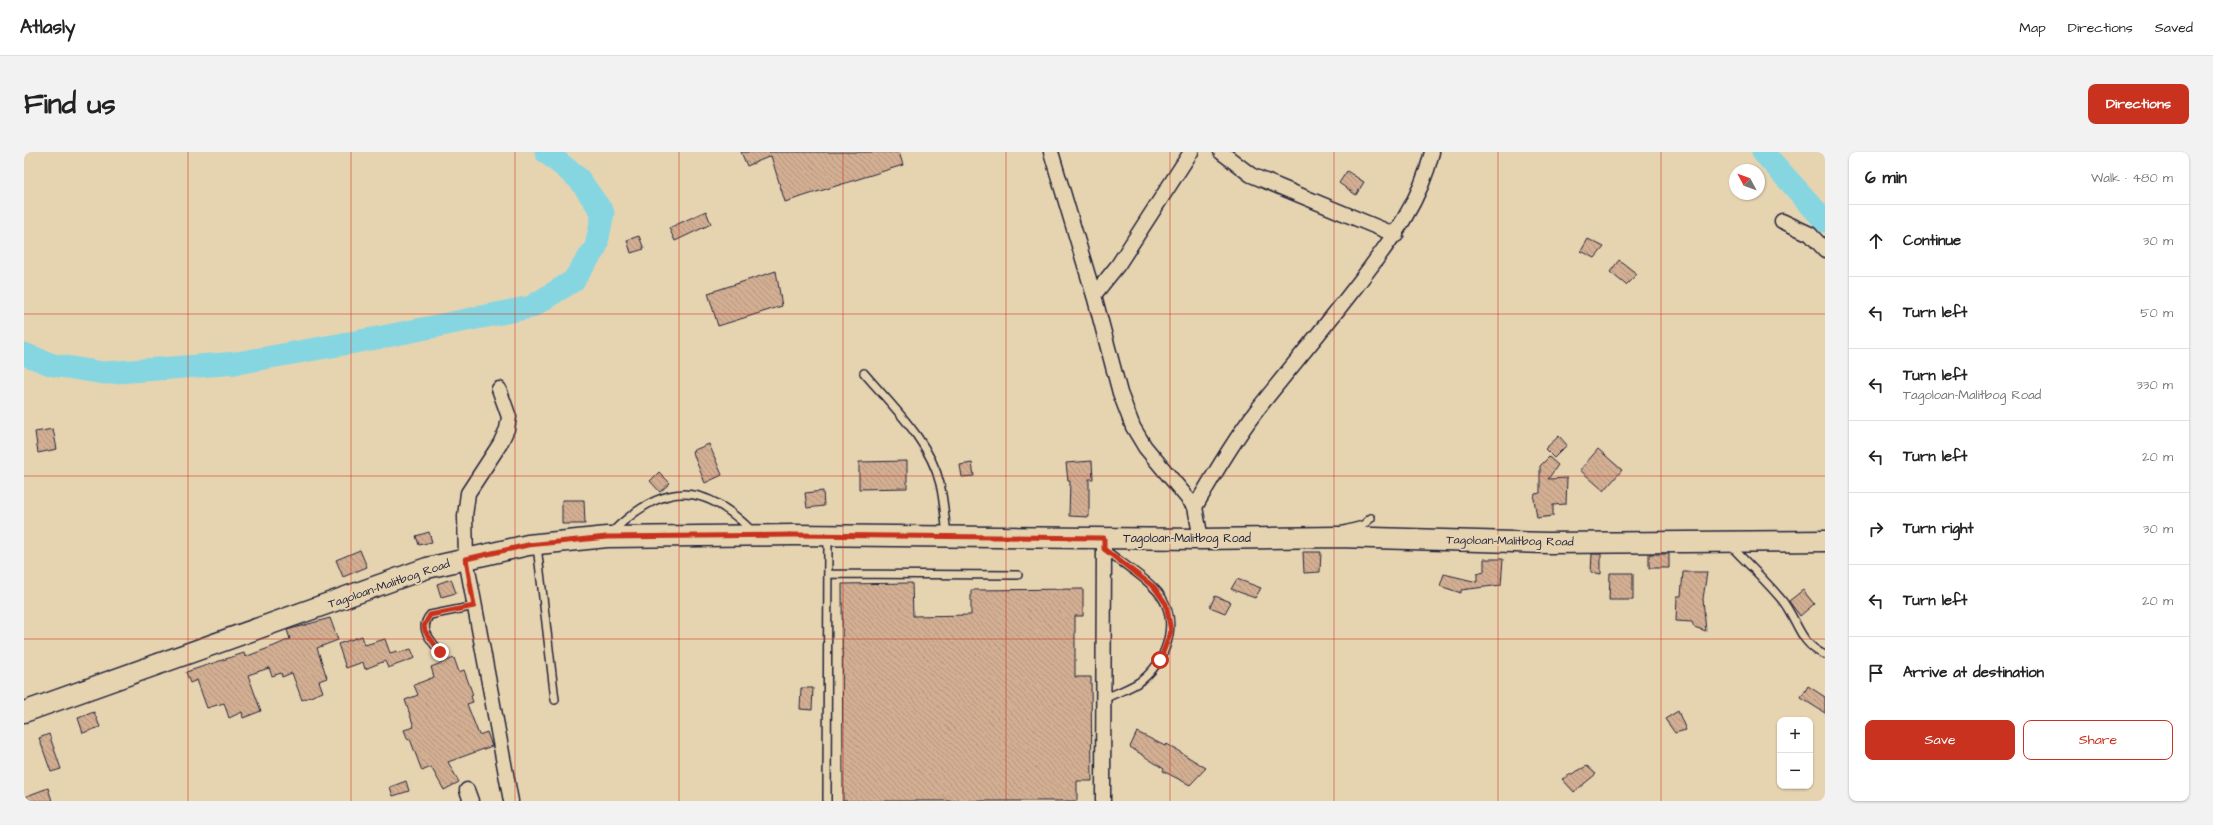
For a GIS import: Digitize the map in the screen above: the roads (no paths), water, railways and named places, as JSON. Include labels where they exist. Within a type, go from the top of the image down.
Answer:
[{"type":"main road","name":"Tagoloan-Malitbog Road","points":[[24,712],[427,568],[537,544],[607,537],[756,535],[947,536],[1104,544],[1201,539],[1338,537],[1548,543],[1825,541]]},
{"type":"street","points":[[1050,152],[1094,295],[1120,393],[1133,427],[1145,447],[1195,507],[1201,539]]},
{"type":"street","points":[[1094,295],[1118,265],[1191,152]]},
{"type":"street","points":[[1221,152],[1251,175],[1396,235]]},
{"type":"street","points":[[1195,507],[1228,451],[1256,411],[1311,345],[1396,235],[1416,200],[1428,171],[1432,152]]},
{"type":"street","points":[[1782,221],[1810,234],[1825,250]]},
{"type":"street","points":[[498,389],[509,418],[500,444],[468,493],[465,516],[466,559],[511,801]]},
{"type":"street","points":[[1103,801],[1104,544]]},
{"type":"lane","points":[[864,373],[913,432],[929,455],[940,483],[947,536]]},
{"type":"lane","points":[[607,537],[627,518],[648,503],[673,494],[698,495],[720,504],[736,514],[756,535]]},
{"type":"lane","points":[[1338,537],[1339,531],[1351,526],[1363,525],[1371,518]]},
{"type":"lane","points":[[826,801],[828,535]]},
{"type":"lane","points":[[1726,541],[1782,600],[1793,617],[1801,635],[1810,647],[1825,655]]},
{"type":"lane","points":[[537,544],[555,700]]},
{"type":"lane","points":[[1104,544],[1154,587],[1166,604],[1171,631],[1160,660],[1141,681],[1104,699]]},
{"type":"lane","points":[[828,574],[1018,575]]},
{"type":"lane","points":[[440,652],[425,631],[425,621],[430,615],[474,606]]},
{"type":"waterway","points":[[24,354],[53,365],[104,373],[237,363],[377,338],[531,307],[573,281],[596,247],[603,213],[579,179],[546,152]]},
{"type":"waterway","points":[[1763,152],[1825,221]]}]
